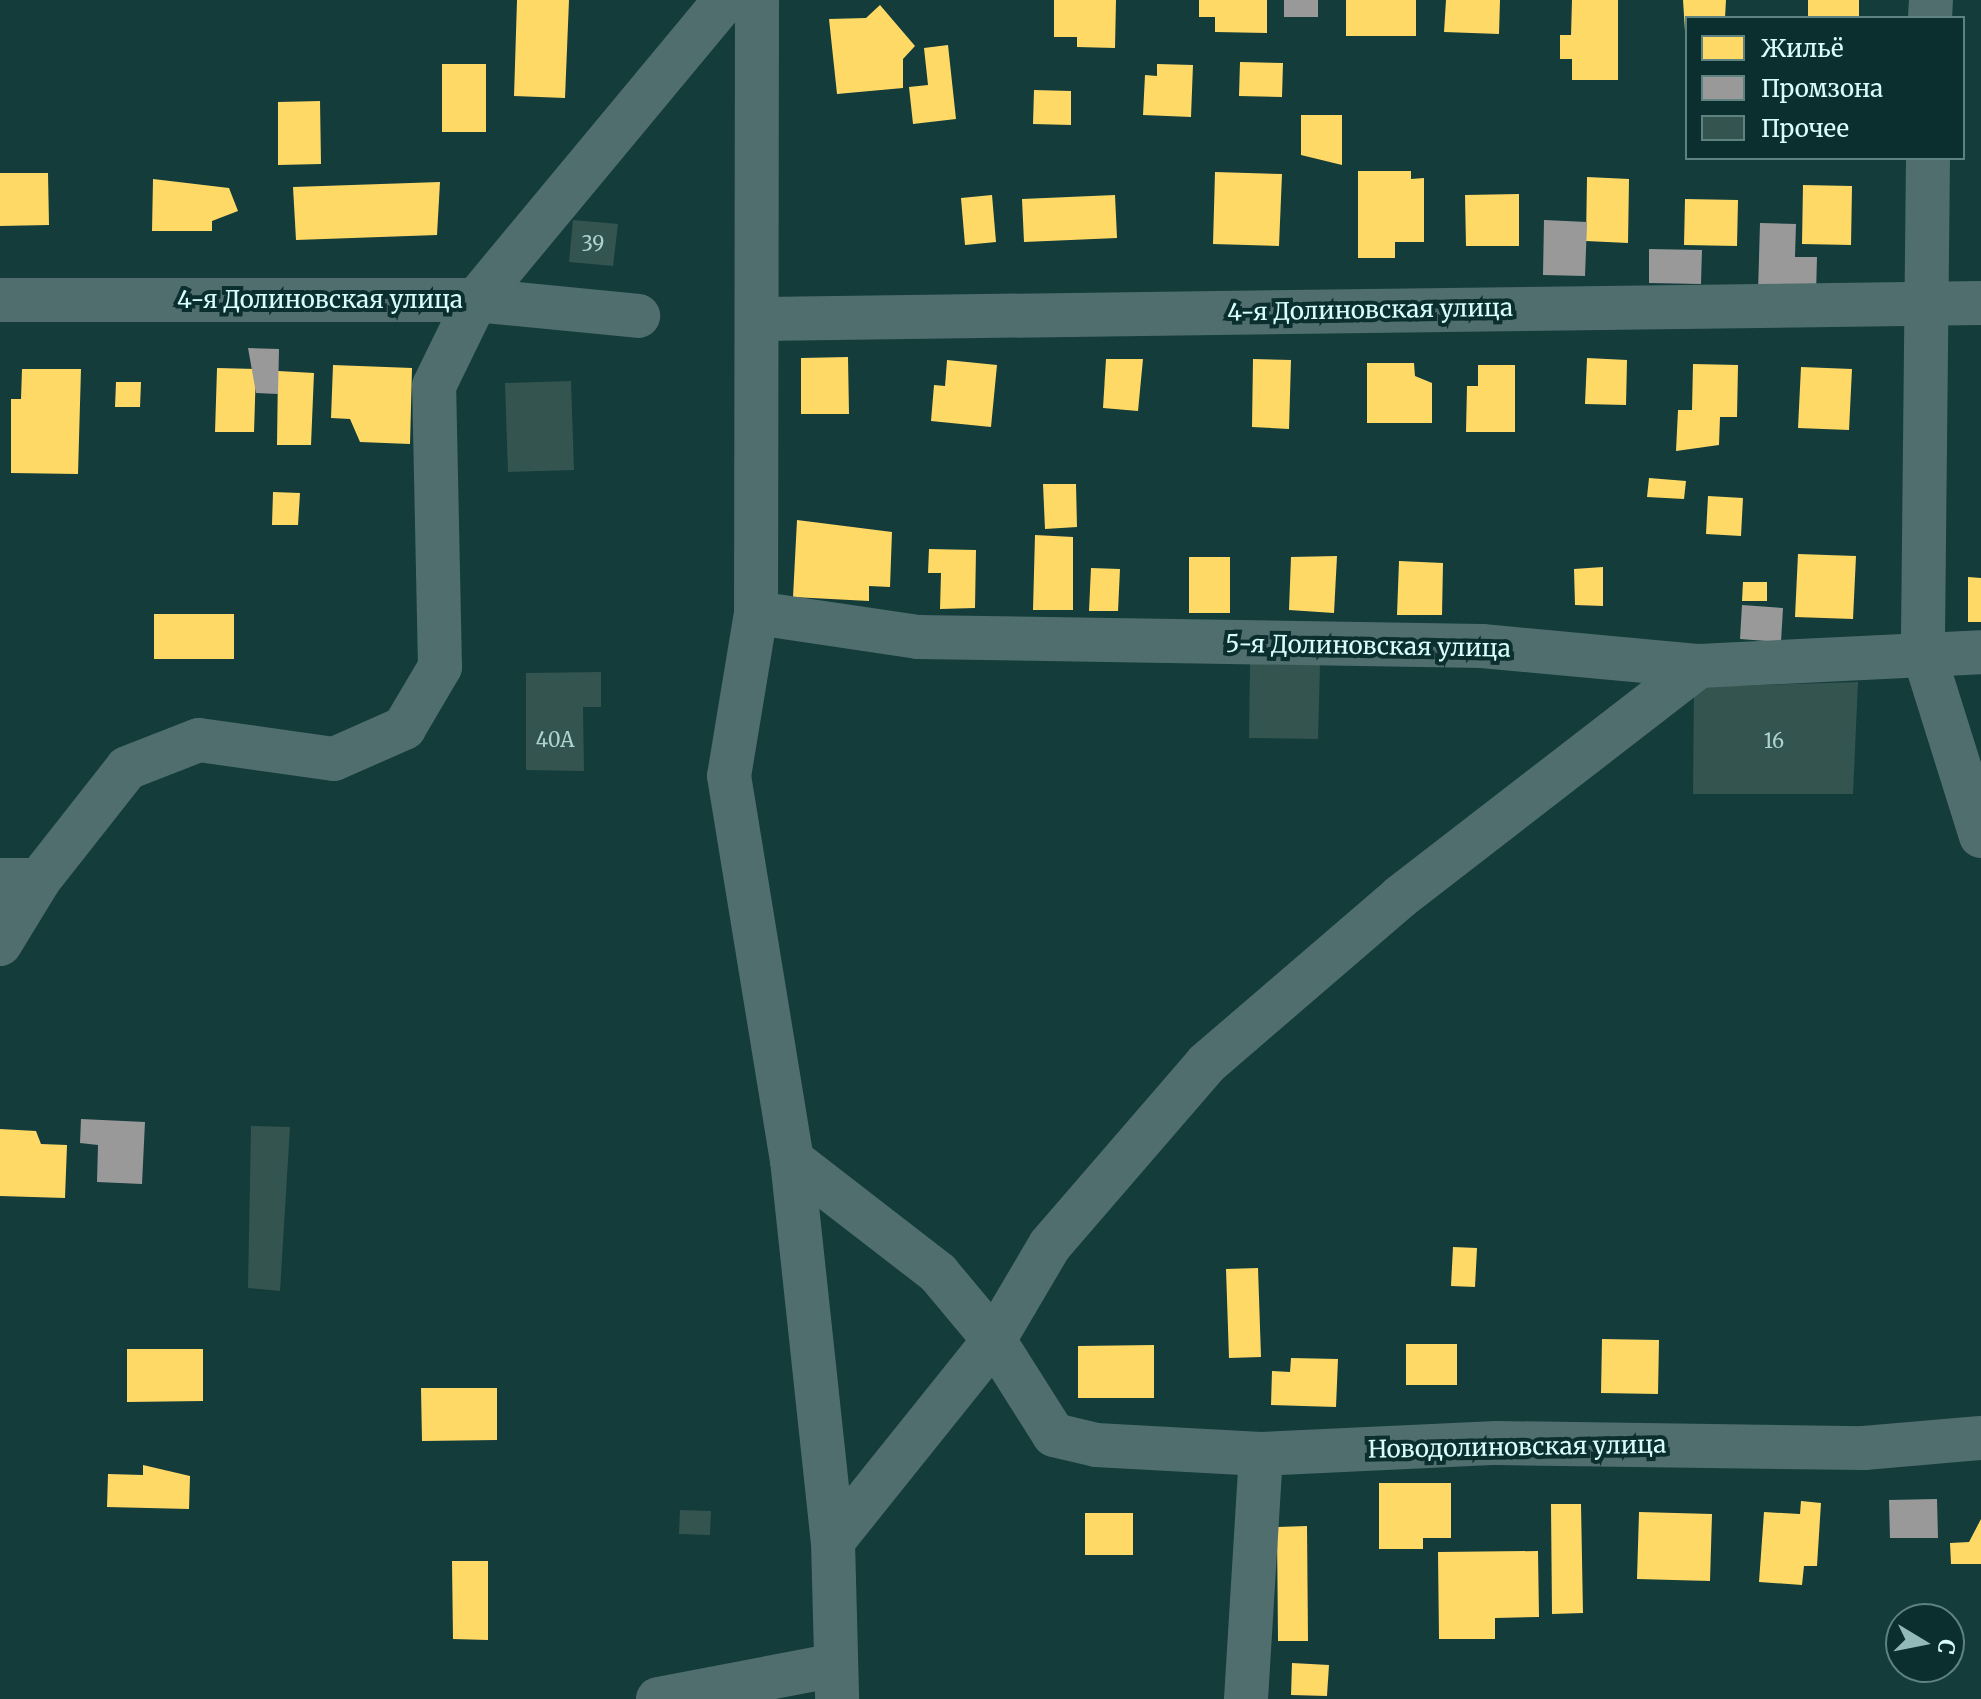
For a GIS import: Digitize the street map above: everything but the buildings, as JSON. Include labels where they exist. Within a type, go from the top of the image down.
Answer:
[{"type":"street","points":[[0,944],[20,880],[127,768],[199,740],[334,759],[404,728],[440,667],[434,386],[476,300],[725,0]]},
{"type":"street","points":[[658,1699],[836,1682],[833,1541],[792,1160],[729,776],[756,613],[759,319],[757,0]]},
{"type":"street","points":[[1928,160],[1923,651],[1973,789],[1981,836]]},
{"type":"street","name":"4-я Долиновская улица","points":[[0,300],[476,300],[638,316]]},
{"type":"street","name":"4-я Долиновская улица","points":[[759,319],[1981,303]]},
{"type":"street","name":"5-я Долиновская улица","points":[[756,613],[918,637],[1482,646],[1699,666],[1923,651],[1981,652]]},
{"type":"street","points":[[833,1541],[994,1340],[1050,1245],[1206,1064],[1400,897],[1699,666]]},
{"type":"street","points":[[792,1160],[938,1273],[994,1340]]},
{"type":"street","name":"Новодолиновская улица","points":[[994,1340],[1054,1435],[1096,1445],[1261,1454],[1497,1443],[1864,1448],[1981,1438]]},
{"type":"street","points":[[1246,1699],[1261,1454]]}]
